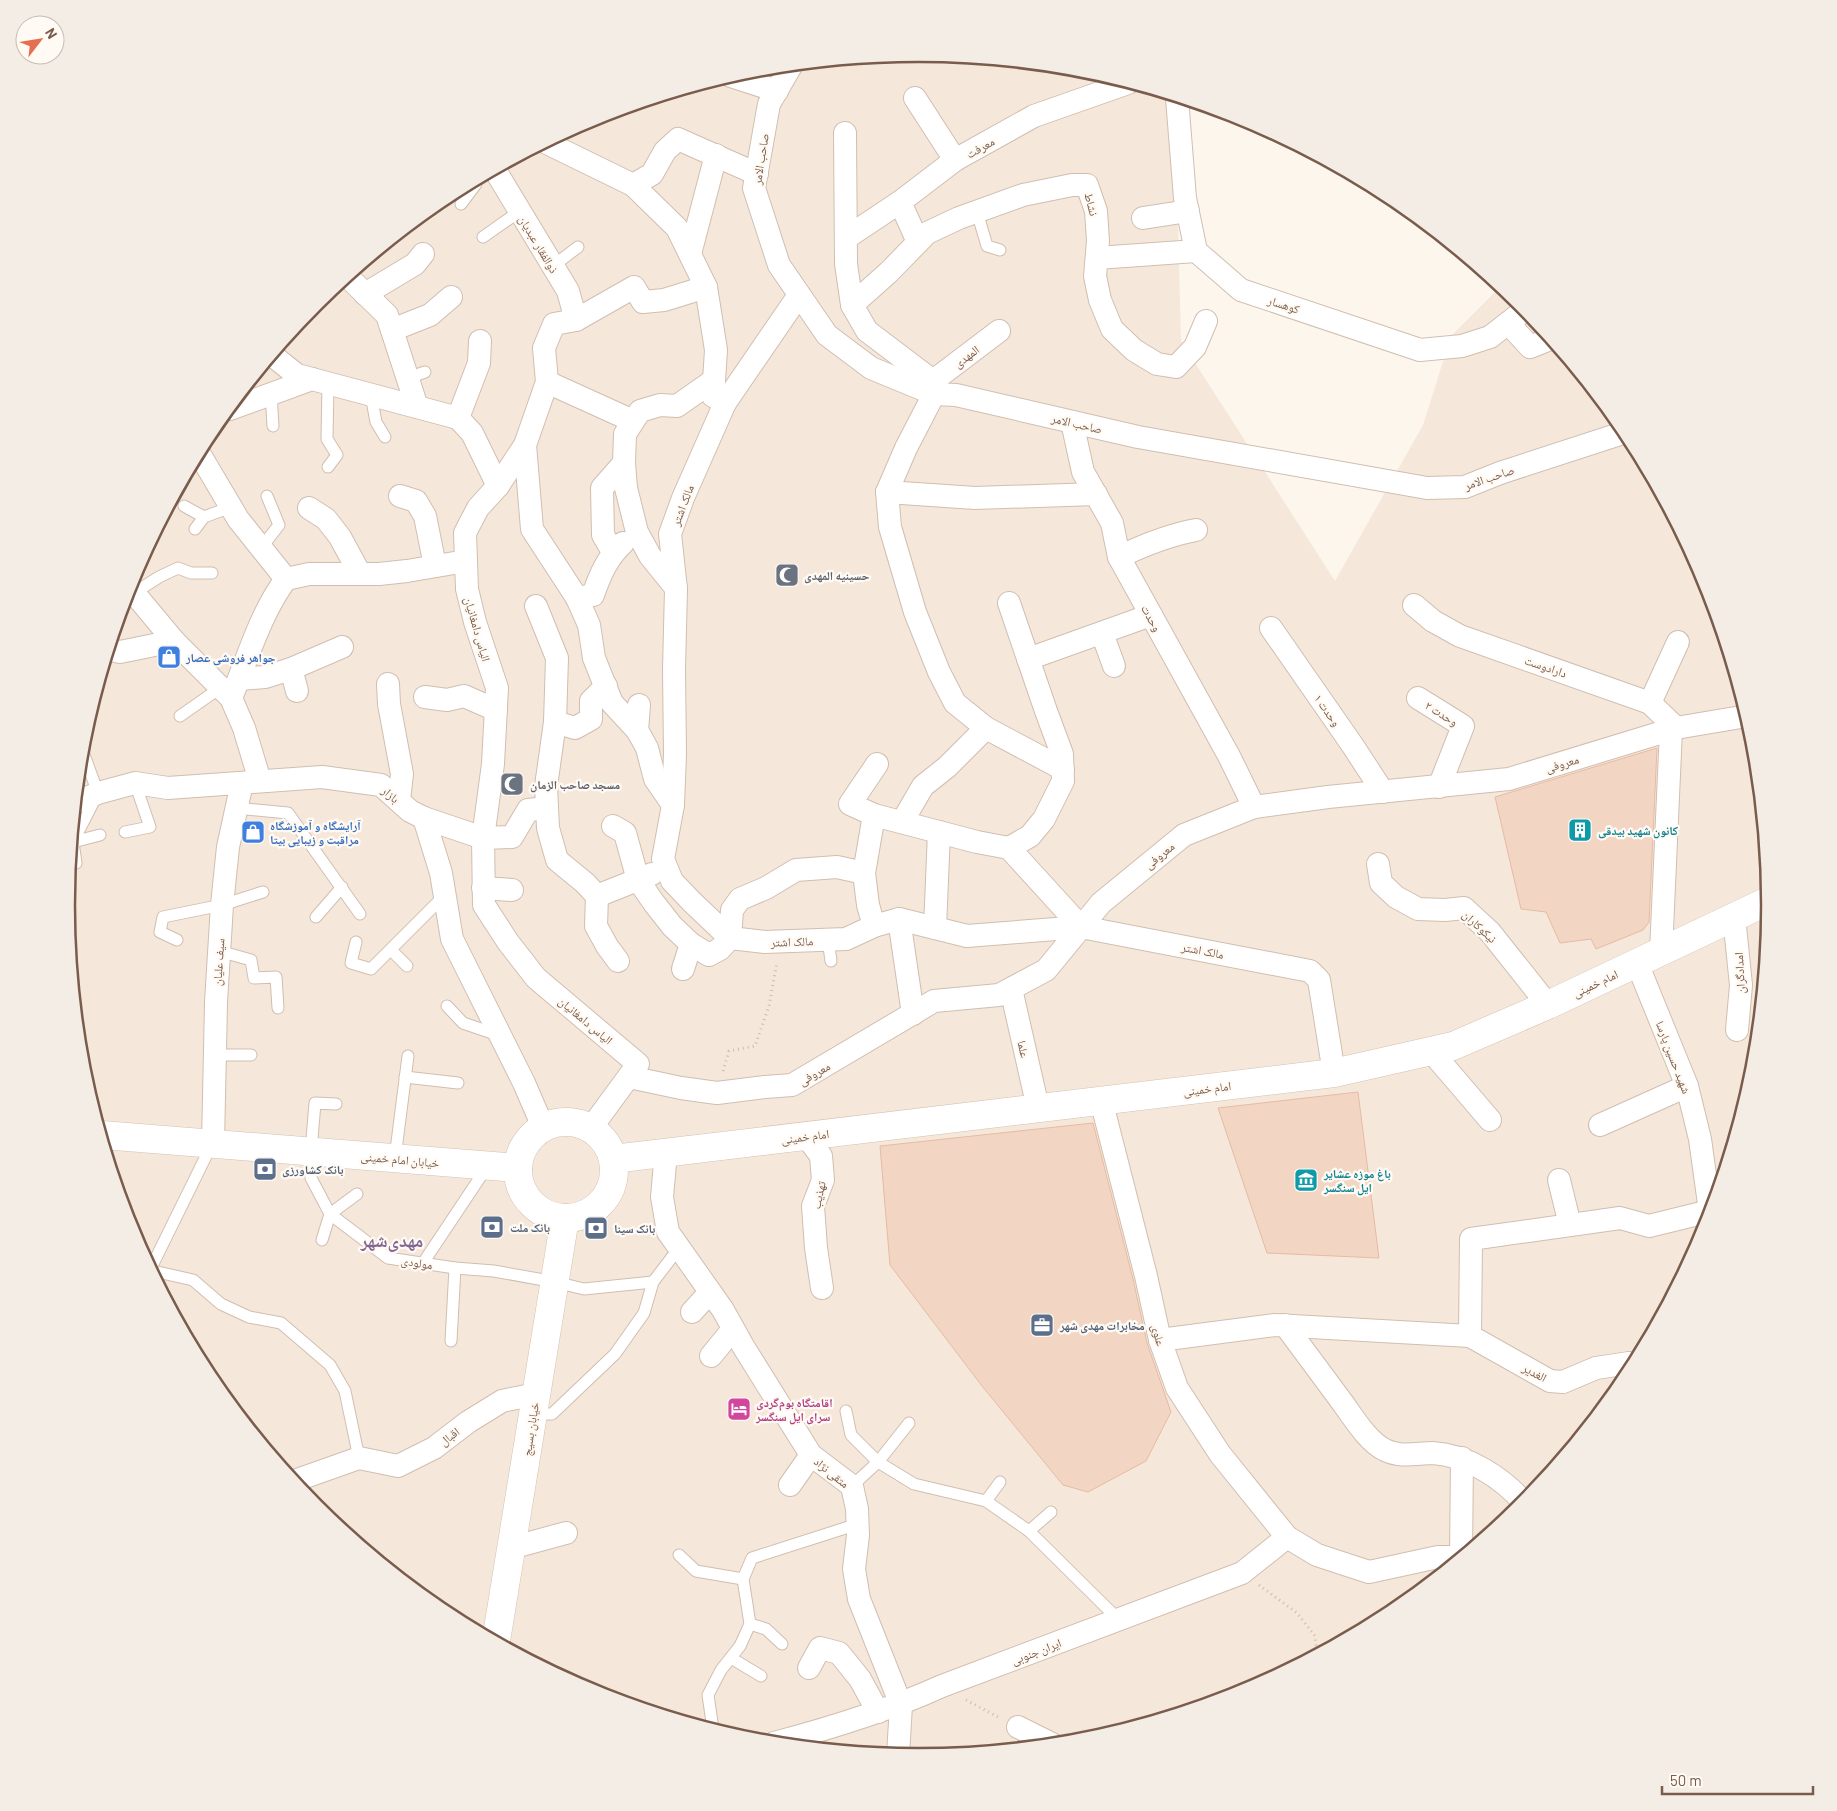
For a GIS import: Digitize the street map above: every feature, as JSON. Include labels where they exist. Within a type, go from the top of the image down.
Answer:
[{"type":"street","name":"صاحب الامر","points":[[787,74],[770,104],[754,188],[779,265],[828,335],[871,368],[956,395],[1138,437],[1427,488],[1465,487],[1500,472],[1617,435]]},
{"type":"street","points":[[746,81],[777,91]]},
{"type":"street","name":"معرفت","points":[[846,238],[900,202],[955,160],[1034,116],[1118,87]]},
{"type":"street","points":[[915,98],[955,160]]},
{"type":"street","points":[[1097,258],[1196,251],[1188,211],[1178,103]]},
{"type":"street","points":[[845,132],[846,264],[852,305],[867,331],[933,387],[887,492],[890,526],[915,612],[939,672],[955,703],[986,728],[1063,769]]},
{"type":"street","points":[[633,185],[652,174],[665,151],[678,138],[757,174]]},
{"type":"street","points":[[553,146],[633,185],[677,228],[706,287],[716,350],[713,396],[725,403]]},
{"type":"street","points":[[690,254],[716,155]]},
{"type":"street","name":"ذوالفقار عبدیان","points":[[498,174],[568,290],[576,320]]},
{"type":"street","name":"نشاط","points":[[852,305],[927,233],[1024,195],[1072,185],[1087,185],[1096,211],[1098,240],[1095,276],[1100,300],[1112,329],[1134,350],[1156,364],[1176,367],[1195,347],[1206,321]]},
{"type":"street","points":[[900,202],[918,242]]},
{"type":"street","points":[[1143,218],[1188,211]]},
{"type":"street","name":"کوهسار","points":[[1196,251],[1241,290],[1420,350],[1462,346],[1490,337],[1520,314]]},
{"type":"street","points":[[366,294],[415,264],[423,254]]},
{"type":"street","points":[[353,281],[387,314],[392,330],[417,375],[417,407]]},
{"type":"street","name":"الیاس دامغانیان","points":[[633,1071],[536,978],[508,942],[484,905],[483,838],[493,764],[496,688],[475,622],[467,589],[464,534],[478,508],[498,486],[525,445],[547,382],[544,348],[554,324],[576,320],[634,287],[643,302],[664,300],[706,287]]},
{"type":"street","name":"مالک اشتر","points":[[800,294],[725,403],[683,498],[670,534],[676,588],[673,805],[662,859],[672,881],[730,938],[782,942],[829,950],[846,939],[874,926],[899,919],[967,936],[1081,927],[1310,971],[1319,980],[1334,1073]]},
{"type":"street","points":[[392,330],[430,315],[451,297]]},
{"type":"street","points":[[1509,324],[1530,347],[1544,341]]},
{"type":"street","name":"المهدی","points":[[933,387],[1000,331]]},
{"type":"street","points":[[458,418],[479,363],[480,341]]},
{"type":"street","points":[[277,359],[297,375],[458,418],[472,433],[498,486]]},
{"type":"street","points":[[676,588],[650,556],[637,532],[626,488],[624,464],[625,434],[640,411],[660,405],[677,406],[714,380]]},
{"type":"street","points":[[244,400],[320,381]]},
{"type":"street","points":[[547,382],[633,421]]},
{"type":"street","name":"وحدت","points":[[1072,422],[1083,472],[1112,523],[1119,557],[1229,756],[1254,807]]},
{"type":"street","points":[[525,445],[532,530],[577,598],[588,625],[594,658],[612,703],[637,730],[648,748],[655,779],[673,805]]},
{"type":"street","points":[[203,460],[238,519],[286,579]]},
{"type":"street","points":[[613,552],[603,535],[602,488],[624,464]]},
{"type":"street","points":[[887,492],[975,498],[1096,494]]},
{"type":"street","points":[[400,496],[416,501],[425,516],[435,566]]},
{"type":"street","points":[[309,508],[326,519],[340,537],[360,574]]},
{"type":"street","points":[[1119,557],[1152,542],[1175,534],[1196,530]]},
{"type":"street","points":[[577,598],[593,595],[602,571],[613,552],[637,532]]},
{"type":"street","points":[[230,688],[278,590],[286,579],[309,574],[360,574],[407,571],[466,560]]},
{"type":"street","points":[[136,594],[174,641],[230,688],[244,728],[251,782]]},
{"type":"street","points":[[1009,603],[1062,754],[1063,769],[1063,781],[1044,819],[1030,836],[1009,848]]},
{"type":"street","name":"دارادوست","points":[[1414,605],[1433,621],[1460,636],[1650,703],[1673,729]]},
{"type":"street","points":[[536,606],[557,658],[555,722],[546,786],[548,828],[556,860],[585,883],[597,896],[596,926],[607,946],[618,960]]},
{"type":"street","points":[[1028,659],[1151,615]]},
{"type":"street","name":"وحدت ۱","points":[[1271,628],[1383,792]]},
{"type":"street","points":[[1102,633],[1114,666]]},
{"type":"street","points":[[115,651],[120,652],[174,641]]},
{"type":"street","points":[[1650,703],[1678,642]]},
{"type":"street","points":[[230,688],[291,669],[342,647]]},
{"type":"street","points":[[291,669],[298,691]]},
{"type":"street","points":[[388,684],[389,704],[402,774],[398,800]]},
{"type":"street","points":[[555,722],[575,728],[592,719],[591,700],[606,686]]},
{"type":"street","points":[[424,697],[447,700],[464,696],[496,710]]},
{"type":"street","name":"وحدت ۲","points":[[1418,698],[1463,726],[1439,787]]},
{"type":"street","points":[[637,730],[639,705]]},
{"type":"street","name":"معروفی","points":[[633,1071],[681,1088],[716,1093],[792,1085],[934,1002],[999,995],[1046,970],[1101,903],[1184,836],[1254,807],[1328,797],[1509,779],[1673,729],[1740,717]]},
{"type":"street","points":[[902,822],[923,786],[947,766],[986,728]]},
{"type":"street","points":[[1661,952],[1673,729]]},
{"type":"street","points":[[876,764],[850,804],[874,815],[977,842],[1009,848],[1081,927]]},
{"type":"street","name":"بازار","points":[[135,783],[168,788],[322,777],[381,785],[410,810],[424,818],[483,838]]},
{"type":"street","name":"سیف علیان","points":[[213,1144],[219,951],[228,847],[236,808],[251,782]]},
{"type":"street","points":[[82,800],[98,793],[135,783]]},
{"type":"street","points":[[483,838],[512,837],[528,810],[547,808]]},
{"type":"street","points":[[874,815],[864,873],[868,905],[874,926]]},
{"type":"street","points":[[424,818],[441,873],[452,939],[524,1083],[543,1127]]},
{"type":"street","points":[[613,826],[625,833],[638,880],[672,926],[691,944],[709,955],[720,949],[730,938],[732,910],[740,899],[766,888],[796,870],[837,867],[864,873]]},
{"type":"street","points":[[935,928],[939,832]]},
{"type":"street","name":"نیکوکاران","points":[[1378,864],[1381,883],[1396,897],[1418,910],[1464,908],[1490,932],[1548,1005]]},
{"type":"street","points":[[597,896],[667,868]]},
{"type":"street","points":[[483,888],[512,890]]},
{"type":"street","name":"امام خمینی","points":[[613,1159],[1334,1073],[1453,1046],[1548,1005],[1761,904]]},
{"type":"street","name":"امدادگران","points":[[1734,917],[1741,985],[1737,1030]]},
{"type":"street","points":[[899,919],[913,1014]]},
{"type":"street","points":[[683,969],[691,944]]},
{"type":"street","name":"شهید حسین پارسا","points":[[1637,963],[1687,1086],[1700,1139],[1708,1199]]},
{"type":"street","name":"علما","points":[[1010,989],[1038,1108]]},
{"type":"street","points":[[1431,1051],[1490,1120]]},
{"type":"street","points":[[591,1128],[633,1071]]},
{"type":"street","points":[[1600,1124],[1687,1086]]},
{"type":"street","name":"علوی","points":[[1101,1100],[1146,1276],[1160,1340],[1177,1388],[1220,1454],[1287,1537]]},
{"type":"street","points":[[567,1122],[591,1128],[608,1146],[613,1159],[612,1184],[607,1195],[600,1205],[578,1217],[565,1218],[541,1211],[531,1203],[519,1181],[518,1168],[520,1156],[525,1145],[543,1127],[555,1123],[567,1122]]},
{"type":"street","name":"خیابان امام خمینی","points":[[108,1135],[518,1168]]},
{"type":"street","name":"تهذیب","points":[[806,1136],[821,1156],[823,1180],[813,1206],[816,1248],[822,1288]]},
{"type":"street","name":"متقی نژاد","points":[[666,1152],[662,1197],[668,1232],[710,1292],[811,1455],[852,1486],[858,1524],[854,1569],[859,1599],[901,1705]]},
{"type":"street","points":[[1559,1180],[1570,1225]]},
{"type":"street","points":[[1160,1340],[1275,1324],[1470,1336],[1471,1239],[1620,1218],[1649,1226],[1702,1214]]},
{"type":"street","name":"خیابان بسیج","points":[[497,1636],[565,1218]]},
{"type":"street","points":[[692,1312],[710,1292]]},
{"type":"street","points":[[1285,1325],[1366,1435],[1384,1450],[1404,1455],[1434,1453],[1462,1458],[1491,1475],[1519,1497]]},
{"type":"street","points":[[711,1356],[733,1329]]},
{"type":"street","name":"الغدیر","points":[[1470,1336],[1550,1381],[1563,1382],[1596,1368],[1626,1363]]},
{"type":"street","name":"اقبال","points":[[359,1458],[398,1466],[434,1448],[468,1422],[502,1401],[534,1404]]},
{"type":"street","points":[[790,1485],[811,1455]]},
{"type":"street","points":[[301,1479],[359,1458]]},
{"type":"street","points":[[1461,1550],[1462,1458]]},
{"type":"street","points":[[511,1548],[566,1533]]},
{"type":"street","points":[[1287,1537],[1317,1554],[1369,1572],[1438,1556],[1453,1557]]},
{"type":"street","name":"ایران جنوبی","points":[[792,1738],[901,1705],[942,1686],[1242,1573],[1287,1537]]},
{"type":"street","points":[[809,1668],[820,1648],[839,1653],[860,1679],[878,1712]]},
{"type":"street","points":[[898,1748],[901,1705]]},
{"type":"street","points":[[1018,1727],[1042,1739]]},
{"type":"lane","points":[[461,204],[470,192]]},
{"type":"lane","points":[[483,237],[520,211]]},
{"type":"lane","points":[[978,212],[987,246],[1000,250]]},
{"type":"lane","points":[[553,266],[578,247]]},
{"type":"lane","points":[[320,381],[327,439],[336,455],[328,467]]},
{"type":"lane","points":[[271,393],[273,426]]},
{"type":"lane","points":[[371,395],[376,422],[385,437]]},
{"type":"lane","points":[[262,548],[279,525],[267,496]]},
{"type":"lane","points":[[184,506],[204,517]]},
{"type":"lane","points":[[195,529],[204,517],[231,507]]},
{"type":"lane","points":[[138,587],[178,568],[191,573],[212,573]]},
{"type":"lane","points":[[180,716],[230,688]]},
{"type":"lane","points":[[79,830],[98,793],[87,772]]},
{"type":"lane","points":[[125,832],[150,827],[135,783]]},
{"type":"lane","points":[[236,808],[288,813],[360,914]]},
{"type":"lane","points":[[78,841],[100,835]]},
{"type":"lane","points":[[316,917],[342,887]]},
{"type":"lane","points":[[177,940],[160,932],[164,917],[222,905],[263,892]]},
{"type":"lane","points":[[356,942],[351,963],[371,969],[445,895]]},
{"type":"lane","points":[[391,950],[407,966]]},
{"type":"lane","points":[[219,951],[251,960],[254,978],[276,977],[278,1008]]},
{"type":"lane","points":[[447,1006],[463,1023],[501,1036]]},
{"type":"lane","points":[[215,1055],[251,1056]]},
{"type":"lane","points":[[395,1158],[408,1056]]},
{"type":"lane","points":[[405,1077],[458,1083]]},
{"type":"lane","name":"مولودی","points":[[336,1104],[315,1103],[311,1178],[330,1214],[388,1258],[455,1268],[494,1271],[584,1289],[653,1282]]},
{"type":"lane","points":[[155,1263],[213,1144]]},
{"type":"lane","points":[[423,1263],[488,1166]]},
{"type":"lane","points":[[322,1240],[330,1214],[357,1194]]},
{"type":"lane","points":[[534,1404],[552,1414],[615,1354],[644,1313],[653,1282],[679,1248]]},
{"type":"lane","points":[[451,1341],[455,1268]]},
{"type":"lane","points":[[159,1272],[193,1280],[221,1304],[249,1317],[281,1323],[330,1365],[345,1391],[359,1458]]},
{"type":"lane","points":[[846,1411],[851,1435],[878,1462],[914,1484],[986,1501],[1029,1531],[1119,1620]]},
{"type":"lane","points":[[852,1486],[878,1462],[909,1422]]},
{"type":"lane","points":[[986,1501],[1000,1482]]},
{"type":"lane","points":[[1029,1531],[1051,1512]]},
{"type":"lane","points":[[712,1723],[708,1695],[721,1670],[740,1646],[750,1624],[743,1579],[752,1558],[858,1524]]},
{"type":"lane","points":[[679,1555],[696,1571],[743,1579]]},
{"type":"lane","points":[[750,1624],[766,1630],[782,1644]]},
{"type":"lane","points":[[730,1658],[761,1676]]},
{"type":"path","points":[[716,1093],[729,1051],[755,1046],[769,1006],[782,942]]},
{"type":"path","points":[[1242,1573],[1297,1613],[1315,1636],[1316,1649]]},
{"type":"path","points":[[942,1686],[1018,1727]]},
{"type":"shaded area","points":[[918,62],[974,64],[1029,70],[1083,79],[1137,91],[1169,101],[1176,145],[1181,341],[1335,581],[1423,425],[1451,336],[1496,291],[1515,309],[1587,392],[1649,484],[1675,533],[1697,583],[1717,635],[1733,687],[1754,795],[1760,850],[1760,961],[1754,1016],[1733,1124],[1717,1176],[1675,1278],[1649,1327],[1587,1419],[1515,1502],[1432,1574],[1387,1606],[1340,1636],[1291,1662],[1241,1684],[1189,1704],[1137,1720],[1083,1732],[1029,1741],[974,1747],[918,1748],[863,1747],[808,1741],[754,1732],[700,1720],[648,1704],[596,1684],[546,1662],[497,1636],[450,1606],[405,1574],[322,1502],[250,1419],[218,1374],[188,1327],[162,1278],[140,1228],[120,1176],[104,1124],[92,1070],[83,1016],[77,961],[75,906],[77,850],[83,795],[92,741],[104,687],[120,635],[140,583],[162,533],[188,484],[218,437],[250,392],[322,309],[405,237],[450,205],[497,175],[546,149],[596,127],[648,107],[700,91],[754,79],[808,70],[863,64]]},
{"type":"building","name":"کانون شهید بیدقی","points":[[1657,748],[1649,922],[1643,930],[1596,949],[1591,939],[1560,943],[1546,912],[1521,909],[1495,797]]},
{"type":"building","name":"باغ موزه عشایر ایل سنگسر","points":[[1358,1092],[1379,1258],[1267,1253],[1218,1108]]},
{"type":"building","name":"مخابرات مهدی شهر","points":[[1093,1123],[1133,1279],[1147,1343],[1171,1412],[1146,1461],[1088,1492],[1063,1485],[982,1386],[890,1265],[880,1146]]},
{"type":"place","name":"حسینیه المهدی","points":[[787,575]]},
{"type":"place","name":"جواهر فروشی عصار","points":[[169,657]]},
{"type":"place","name":"مسجد صاحب الزمان","points":[[512,784]]},
{"type":"place","name":"کانون شهید بیدقی","points":[[1580,830]]},
{"type":"place","name":"آرایشگاه و آموزشگاه مراقبت و زیبایی بیتا","points":[[253,832]]},
{"type":"place","name":"بانک کشاورزی","points":[[265,1169]]},
{"type":"place","name":"باغ موزه عشایر ایل سنگسر","points":[[1306,1180]]},
{"type":"place","name":"بانک ملت","points":[[492,1227]]},
{"type":"place","name":"بانک سینا","points":[[596,1228]]},
{"type":"place","name":"مخابرات مهدی شهر","points":[[1042,1325]]},
{"type":"place","name":"اقامتگاه بوم‌گردی سرای ایل سنگسر","points":[[739,1409]]},
{"type":"district","name":"مهدی‌شهر","points":[[392,1240]]}]
